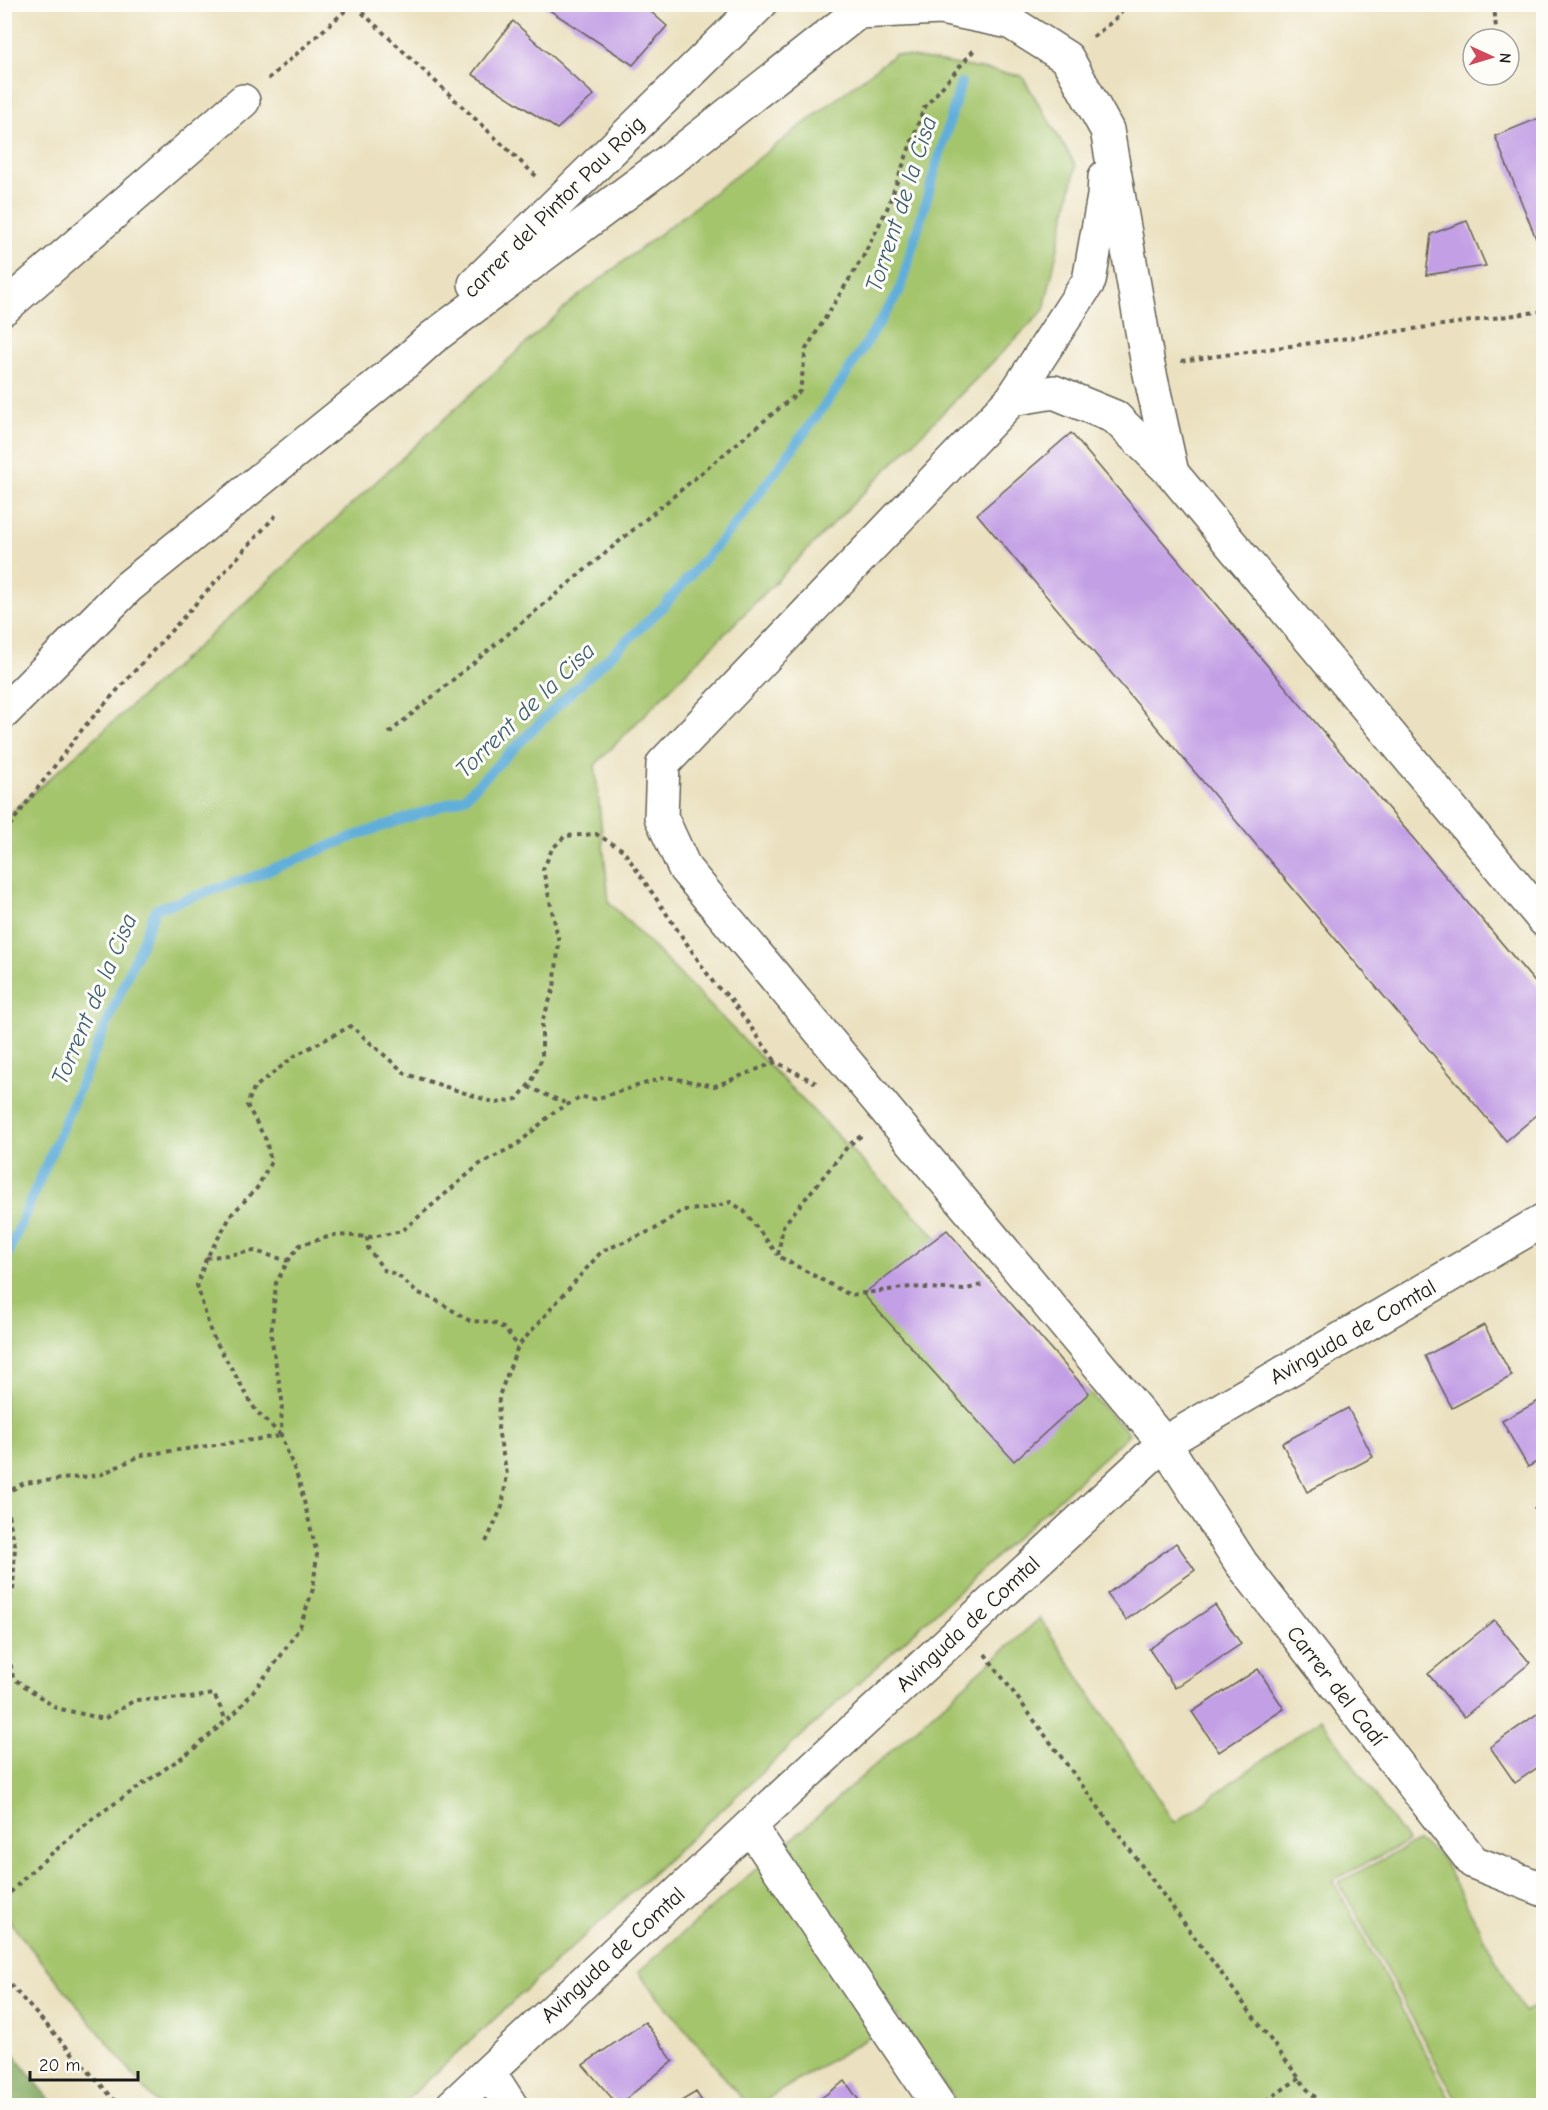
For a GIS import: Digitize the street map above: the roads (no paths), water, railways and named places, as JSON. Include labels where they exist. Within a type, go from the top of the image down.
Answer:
[{"type":"street","name":"carrer del Pintor Pau Roig","points":[[348,409],[760,4]]},
{"type":"street","points":[[4,712],[128,587],[402,365],[432,338],[678,154],[858,12],[941,8],[1011,22],[1067,58],[1107,130],[1148,365],[1172,473]]},
{"type":"street","points":[[4,308],[243,101]]},
{"type":"street","name":"Carrer del Cadí","points":[[1107,130],[1104,196],[1089,281],[1012,399],[663,764],[661,817],[685,869],[1164,1443],[1241,1563],[1473,1862],[1544,1890]]},
{"type":"street","points":[[1012,399],[1054,392],[1115,417],[1172,473],[1544,920]]},
{"type":"street","name":"Avinguda de Comtal","points":[[452,2106],[750,1826],[1164,1443],[1544,1220]]},
{"type":"street","points":[[750,1826],[939,2106]]},
{"type":"street","points":[[489,2072],[511,2106]]},
{"type":"waterway","name":"Torrent de la Cisa","points":[[4,1263],[156,909],[255,876],[352,837],[464,798],[561,702],[662,608],[744,514],[838,387],[899,292],[961,83]]}]
